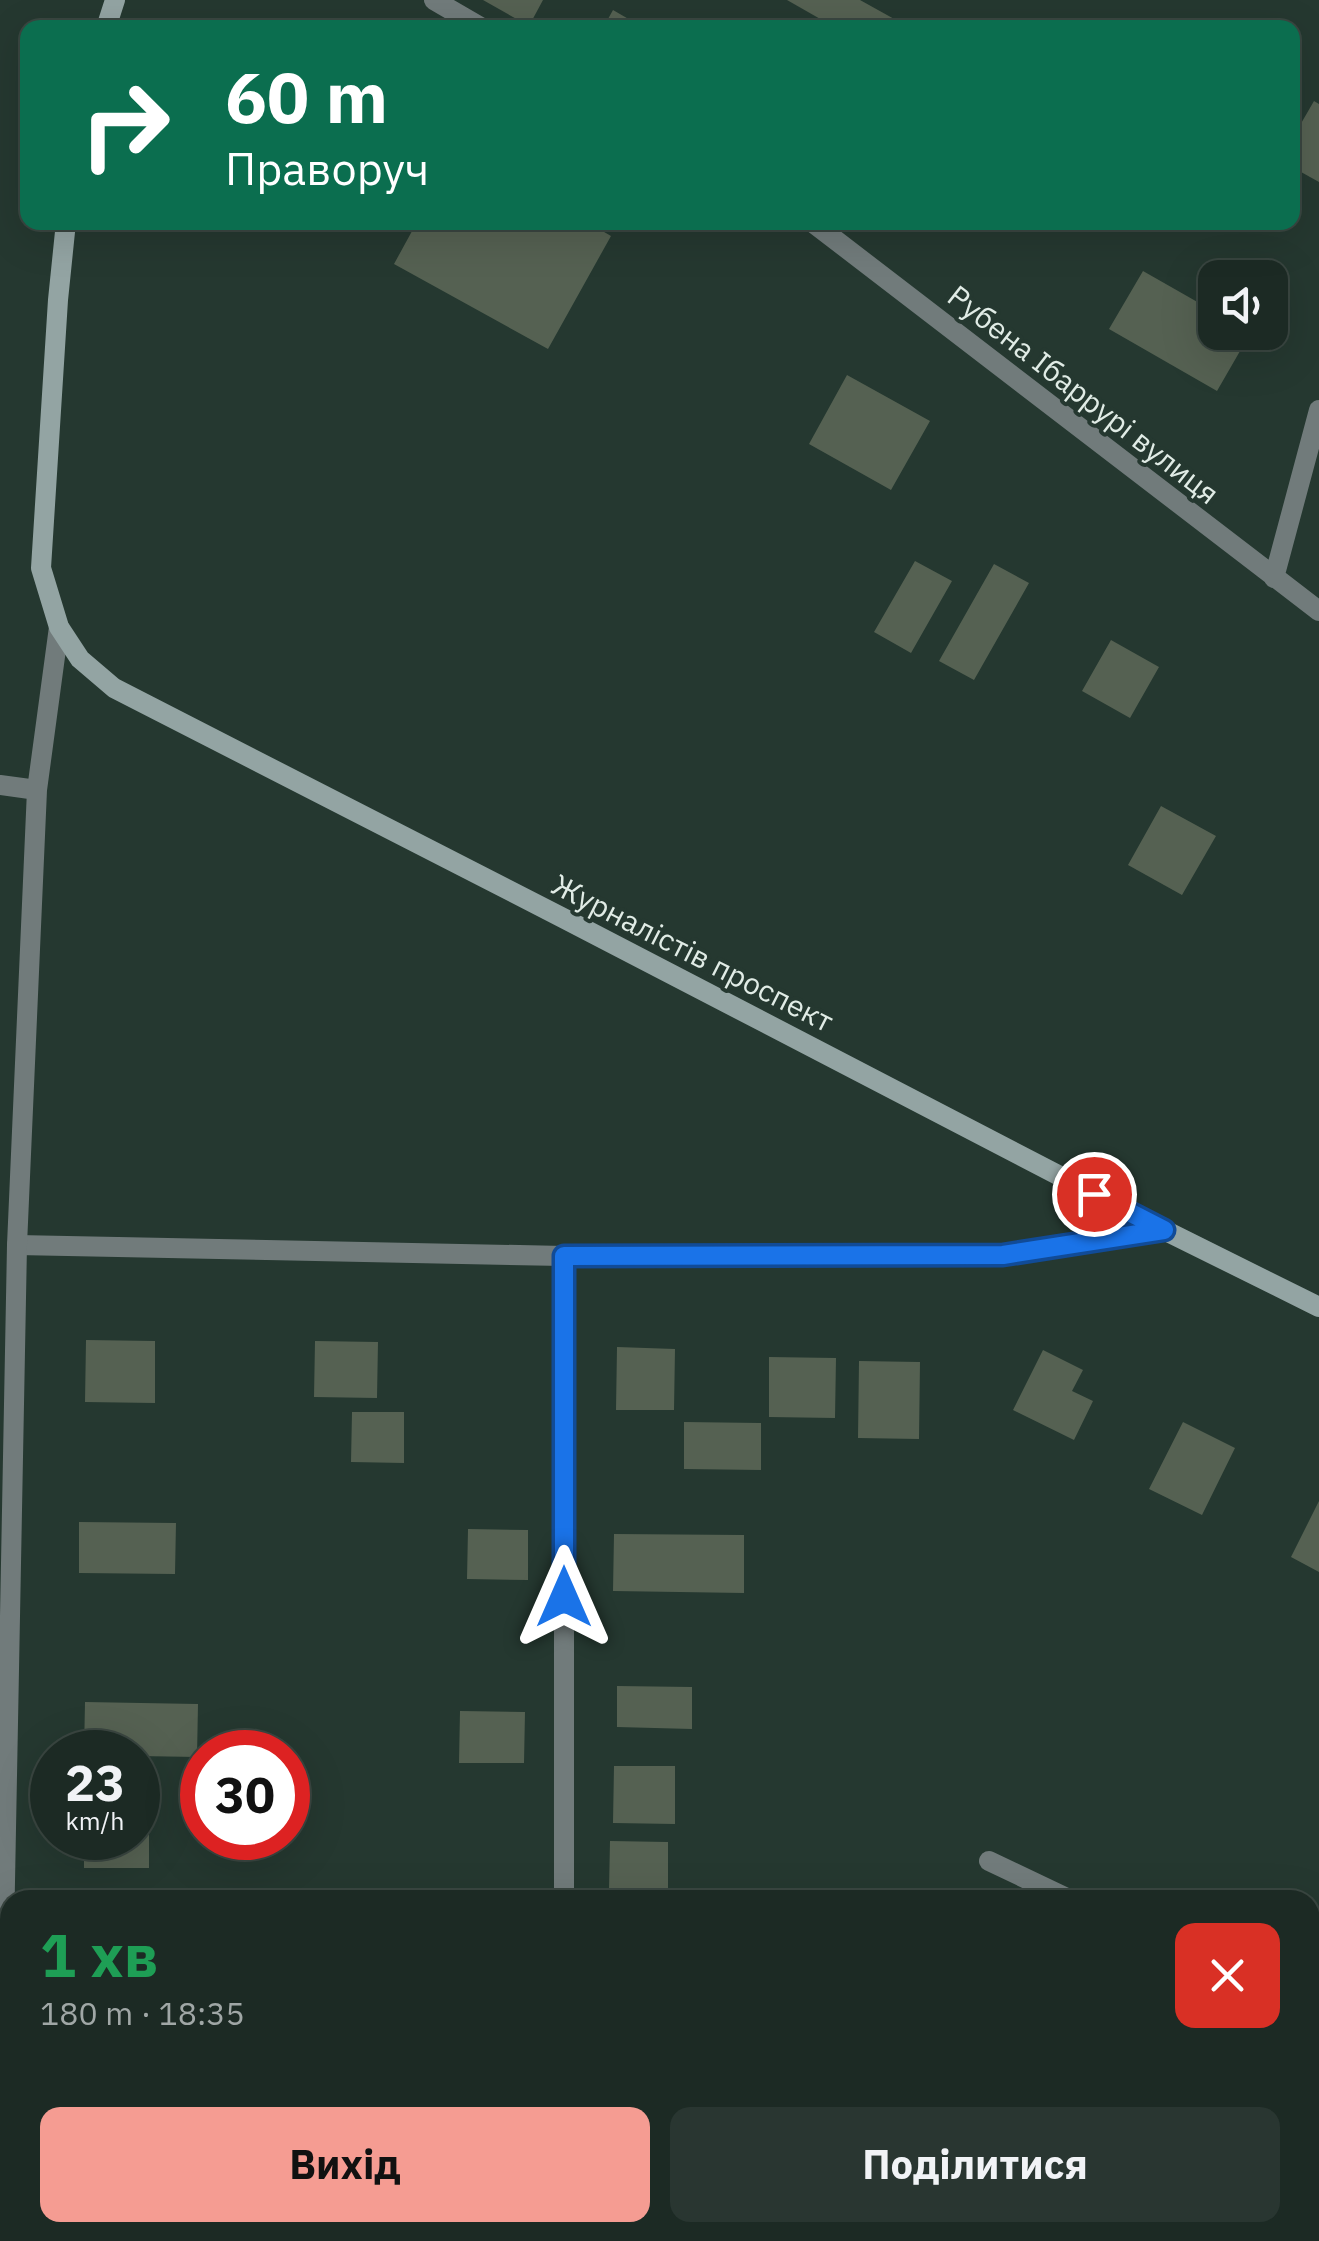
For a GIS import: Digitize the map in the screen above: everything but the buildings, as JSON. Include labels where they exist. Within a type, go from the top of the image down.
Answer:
[{"type":"main road","points":[[58,627],[41,568],[65,230]]},
{"type":"main road","name":"Журналістів проспект","points":[[58,627],[80,658],[114,688],[1319,1307]]},
{"type":"street","points":[[434,0],[468,20]]},
{"type":"street","name":"Рубена Ібаррурі вулиця","points":[[822,230],[1319,611]]},
{"type":"street","points":[[1274,578],[1319,410]]},
{"type":"street","points":[[5,1890],[17,1245],[37,790],[58,627]]},
{"type":"street","points":[[0,785],[37,790]]},
{"type":"street","points":[[17,1245],[564,1256],[1003,1255],[1164,1230]]},
{"type":"street","points":[[564,1256],[564,1890]]},
{"type":"street","points":[[988,1861],[1050,1890]]},
{"type":"route","points":[[564,1597],[564,1256],[1003,1255],[1164,1230],[1094,1194]]}]
